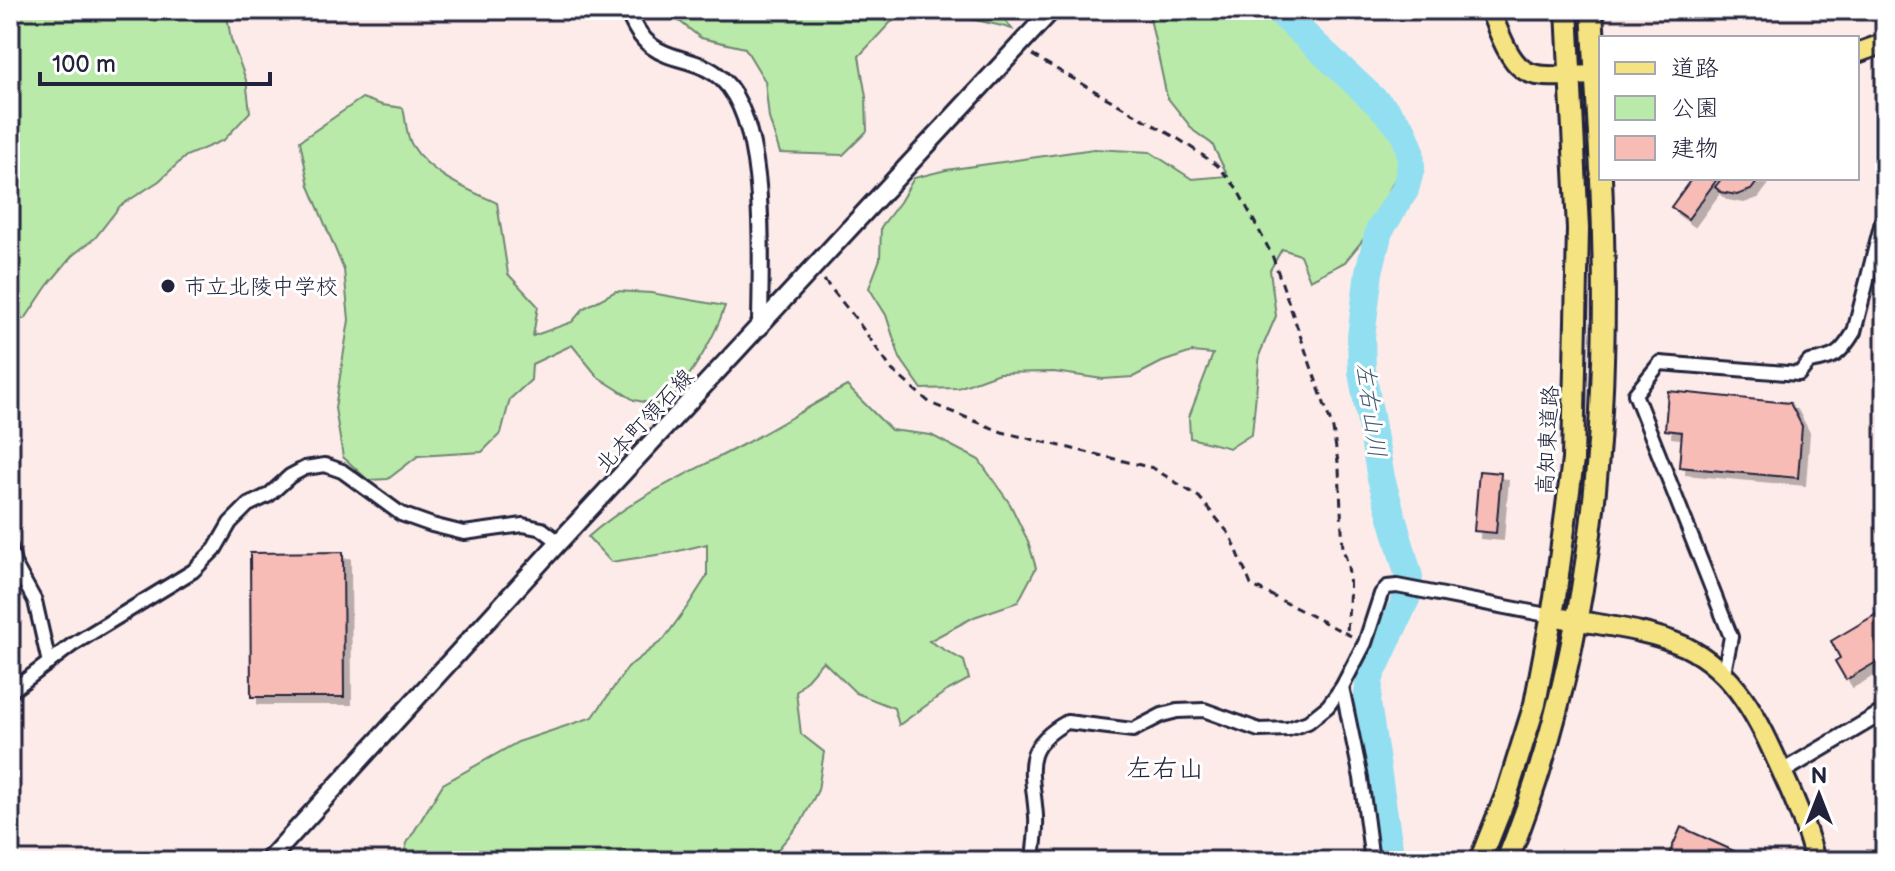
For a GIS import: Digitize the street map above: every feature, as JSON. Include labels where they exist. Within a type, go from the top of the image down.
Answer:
[{"type":"highway","name":"高知東道路","points":[[1480,861],[1507,793],[1535,704],[1552,616],[1573,460],[1578,229],[1567,10]]},
{"type":"highway","points":[[1592,10],[1599,75]]},
{"type":"highway","points":[[1507,861],[1529,806],[1558,711],[1590,547],[1600,464],[1601,180]]},
{"type":"main road","name":"北本町領石線","points":[[268,861],[1052,10]]},
{"type":"main road","points":[[1490,10],[1512,62],[1525,73],[1546,77],[1599,75]]},
{"type":"main road","points":[[1859,52],[1885,43]]},
{"type":"main road","points":[[1552,616],[1635,632],[1683,646],[1724,672],[1756,715],[1795,800],[1815,861]]},
{"type":"street","points":[[628,10],[633,26],[648,43],[665,55],[704,68],[721,78],[734,94],[744,116],[759,186],[760,328]]},
{"type":"street","points":[[1724,672],[1731,637],[1635,394],[1660,363],[1799,374],[1809,362],[1831,358],[1844,350],[1854,332],[1885,210]]},
{"type":"street","points":[[10,692],[72,645],[193,571],[215,549],[230,523],[248,505],[269,495],[290,476],[305,468],[325,465],[342,471],[401,514],[432,525],[464,533],[523,525],[542,529],[559,542]]},
{"type":"street","points":[[10,547],[14,563],[35,601],[49,663]]},
{"type":"street","points":[[1033,861],[1037,818],[1030,771],[1039,741],[1067,722],[1133,730],[1169,713],[1204,710],[1259,730],[1288,729],[1308,722],[1328,706],[1342,687],[1365,643],[1381,594],[1387,587],[1397,586],[1552,616]]},
{"type":"street","points":[[1342,687],[1361,778],[1372,861]]},
{"type":"street","points":[[1782,772],[1885,711]]},
{"type":"path","points":[[814,268],[892,370],[930,403],[1002,432],[1153,468],[1199,497],[1231,536],[1251,585],[1347,634],[1349,600],[1333,429],[1272,255],[1236,187],[1217,165],[1180,140],[1018,47]]},
{"type":"green space","points":[[10,10],[226,10],[231,39],[246,80],[250,112],[224,140],[186,156],[159,181],[120,206],[95,238],[73,255],[25,319],[10,319],[10,206],[13,203],[10,197]]},
{"type":"green space","points":[[665,10],[912,10],[890,23],[859,56],[866,97],[867,131],[843,155],[780,153],[769,118],[765,81],[745,48],[701,38]]},
{"type":"green space","points":[[929,10],[998,10],[1012,29],[992,23]]},
{"type":"green space","points":[[1152,10],[1264,10],[1379,117],[1394,136],[1401,167],[1367,235],[1345,262],[1310,280],[1300,255],[1282,249],[1270,270],[1276,316],[1260,353],[1252,434],[1230,448],[1190,438],[1189,417],[1213,354],[1192,352],[1162,362],[1133,377],[1103,379],[1054,372],[999,373],[958,388],[922,389],[900,358],[886,315],[869,288],[880,259],[881,227],[914,178],[946,170],[1094,149],[1150,152],[1192,179],[1228,176],[1212,144],[1194,131],[1167,97],[1150,18]]},
{"type":"green space","points":[[362,98],[403,108],[410,141],[420,156],[450,180],[497,203],[508,274],[538,306],[533,336],[572,322],[584,308],[616,291],[651,293],[725,306],[700,359],[665,406],[634,400],[598,377],[572,345],[532,364],[531,380],[510,399],[501,433],[482,452],[418,456],[388,479],[368,480],[343,457],[335,408],[349,320],[344,270],[309,186],[300,141]]},
{"type":"green space","points":[[847,386],[891,430],[931,435],[979,460],[1010,504],[1028,541],[1036,568],[1018,602],[974,617],[929,641],[964,661],[969,679],[899,725],[894,708],[856,693],[823,661],[796,692],[801,734],[824,752],[818,790],[802,821],[768,861],[535,861],[531,858],[526,861],[402,861],[407,843],[443,784],[518,742],[593,717],[628,667],[664,639],[707,576],[707,544],[611,562],[588,537],[644,497]]},
{"type":"building","points":[[1691,180],[1717,180],[1688,219],[1671,207]]},
{"type":"building","points":[[1720,180],[1758,180],[1751,190],[1737,195],[1721,192],[1715,187]]},
{"type":"building","points":[[1668,391],[1790,403],[1802,426],[1798,478],[1679,467],[1682,432],[1665,430]]},
{"type":"building","points":[[1479,471],[1501,473],[1496,533],[1474,531]]},
{"type":"building","points":[[343,552],[344,697],[251,697],[250,553]]},
{"type":"building","points":[[1885,609],[1885,657],[1846,680],[1835,661],[1840,658],[1831,641]]},
{"type":"building","points":[[1681,827],[1756,861],[1666,861]]},
{"type":"waterway","name":"左右山川","points":[[1278,10],[1386,111],[1403,131],[1410,149],[1411,167],[1405,190],[1379,231],[1369,272],[1361,337],[1362,372],[1381,478],[1409,577],[1406,599],[1370,677],[1367,703],[1391,861]]},
{"type":"place","name":"市立北陵中学校","points":[[168,286]]},
{"type":"district","name":"左右山","points":[[1165,768]]}]
